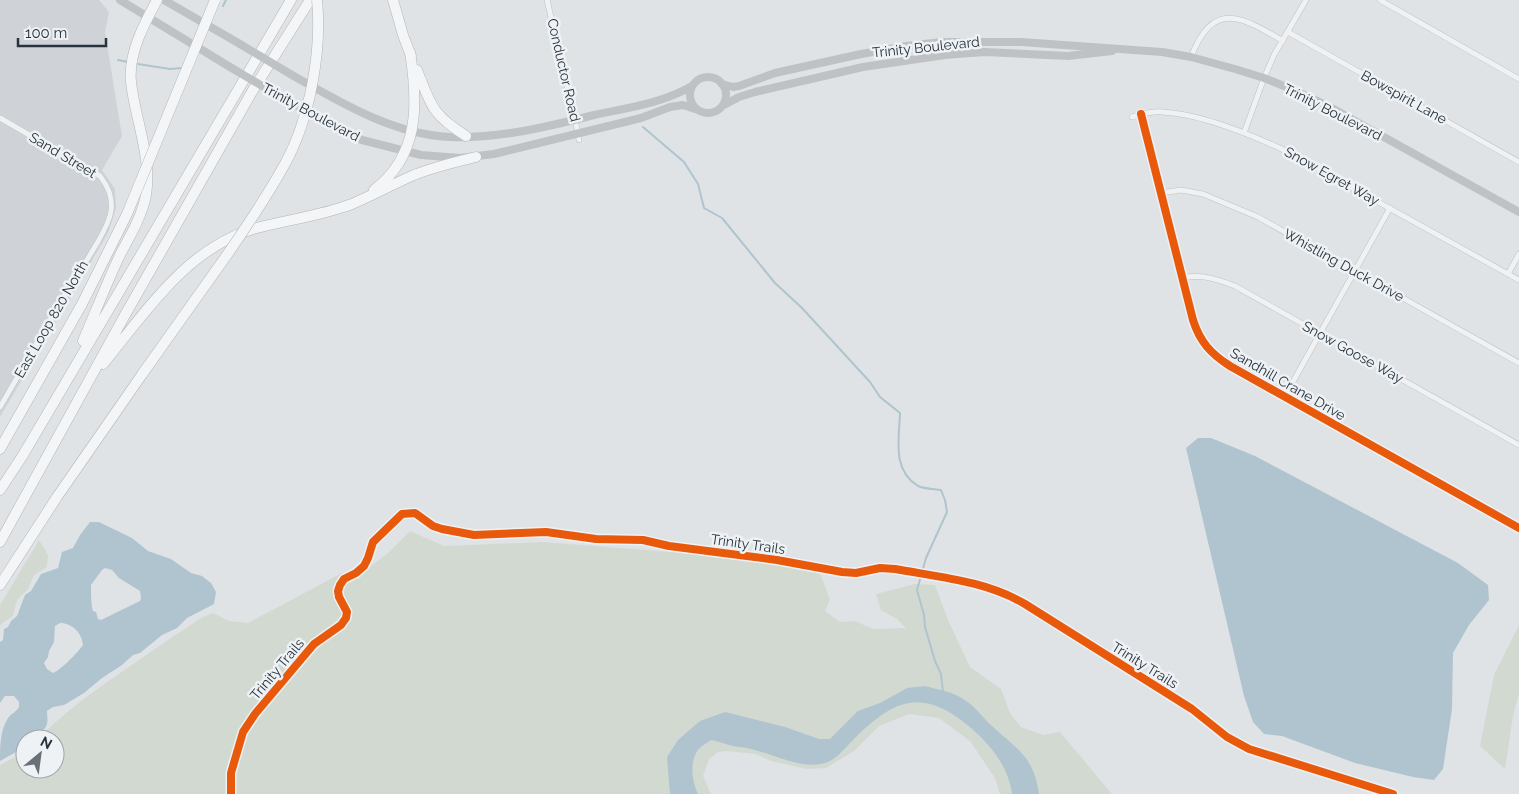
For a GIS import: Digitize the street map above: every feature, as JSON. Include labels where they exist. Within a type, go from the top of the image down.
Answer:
[{"type":"highway","points":[[70,374],[118,259],[141,213],[146,195],[147,179],[144,152],[131,81],[132,63],[138,41],[157,0]]},
{"type":"highway","points":[[0,449],[82,304],[130,206],[215,0]]},
{"type":"highway","points":[[0,490],[23,455],[291,0]]},
{"type":"highway","points":[[0,542],[253,90],[310,0]]},
{"type":"highway","points":[[0,585],[57,497],[252,217],[287,161],[308,103],[318,40],[317,0]]},
{"type":"highway","points":[[393,0],[403,35],[433,109],[448,125],[466,136]]},
{"type":"highway","points":[[352,204],[380,186],[393,171],[405,152],[412,130],[415,84],[410,52]]},
{"type":"highway","points":[[87,385],[163,292],[191,264],[214,246],[252,229],[352,204],[421,172],[476,157]]},
{"type":"main road","name":"Trinity Boulevard","points":[[120,0],[281,97],[342,131],[362,140],[405,152],[460,158],[494,154],[579,136],[677,106],[688,106],[702,113],[710,114],[739,97],[755,92],[898,60],[984,52],[1068,56],[1134,49]]},
{"type":"main road","name":"Trinity Boulevard","points":[[164,0],[342,103],[377,119],[412,130],[448,137],[489,136],[575,120],[669,97],[692,86],[698,80],[705,77],[714,78],[722,84],[733,87],[775,73],[861,54],[942,42],[1021,42],[1134,49],[1191,57],[1264,78],[1328,106],[1519,212]]},
{"type":"main road","points":[[722,84],[726,94],[724,105]]},
{"type":"main road","points":[[692,86],[690,98],[695,109]]},
{"type":"street","name":"Conductor Road","points":[[547,0],[579,136]]},
{"type":"street","points":[[1244,133],[1264,78],[1306,0]]},
{"type":"street","points":[[1380,0],[1519,79]]},
{"type":"street","points":[[1191,57],[1208,26],[1222,18],[1232,17],[1257,26],[1283,41]]},
{"type":"street","name":"Bowspirit Lane","points":[[1288,32],[1519,162]]},
{"type":"street","name":"Snow Egret Way","points":[[1132,116],[1162,112],[1181,115],[1244,133],[1288,152],[1519,280]]},
{"type":"street","name":"Sandhill Crane Drive","points":[[1140,114],[1193,320],[1206,347],[1230,366],[1519,528]]},
{"type":"street","name":"Sand Street","points":[[0,118],[100,176],[109,190],[111,199],[111,212],[103,232]]},
{"type":"street","name":"Whistling Duck Drive","points":[[1161,193],[1181,190],[1203,194],[1258,217],[1519,363]]},
{"type":"street","points":[[1285,396],[1390,208]]},
{"type":"street","name":"East Loop 820 North","points":[[0,407],[61,300],[103,232]]},
{"type":"street","points":[[1508,274],[1519,254]]},
{"type":"street","name":"Snow Goose Way","points":[[1182,278],[1202,276],[1215,278],[1235,286],[1519,445]]},
{"type":"shaded area","points":[[0,0],[99,0],[109,12],[105,32],[122,136],[102,170],[115,189],[116,208],[108,233],[0,417]]},
{"type":"shaded area","points":[[410,531],[444,546],[543,542],[800,562],[820,573],[830,600],[825,611],[840,622],[855,621],[873,629],[906,628],[897,619],[881,610],[876,594],[915,584],[935,585],[948,620],[970,667],[1001,689],[1010,713],[1021,727],[1043,735],[1060,732],[1112,794],[1000,794],[995,778],[970,741],[939,718],[909,714],[879,726],[854,751],[826,768],[807,769],[771,761],[756,754],[718,752],[709,759],[703,776],[711,794],[0,794],[0,765],[15,757],[15,779],[65,779],[65,729],[48,729],[102,685],[197,621],[213,613],[229,621],[248,623],[342,573],[362,573],[388,553]]},
{"type":"shaded area","points":[[39,540],[48,555],[47,567],[34,575],[28,589],[17,600],[13,616],[1,624],[0,627],[0,605]]},
{"type":"shaded area","points":[[1519,625],[1519,693],[1513,716],[1505,769],[1480,746],[1494,675]]},
{"type":"water","points":[[1198,438],[1211,438],[1255,456],[1458,563],[1488,585],[1489,600],[1469,625],[1453,653],[1452,709],[1443,769],[1434,780],[1355,763],[1282,736],[1264,734],[1253,722],[1244,696],[1186,448]]},
{"type":"water","points":[[90,522],[99,522],[132,538],[148,551],[171,559],[191,573],[202,576],[211,583],[216,592],[214,604],[187,618],[177,628],[162,635],[84,693],[64,705],[53,707],[47,711],[45,729],[15,729],[15,753],[0,761],[0,744],[3,728],[8,718],[19,707],[19,702],[14,696],[5,696],[0,703],[0,642],[3,640],[4,629],[17,616],[25,595],[31,591],[41,574],[58,568],[62,552],[73,548]],"holes":[[[105,568],[112,570],[119,578],[140,591],[141,598],[140,601],[101,620],[98,619],[96,612],[92,609],[91,585],[102,570]],[[64,623],[76,630],[81,636],[83,645],[65,665],[53,673],[47,669],[44,663],[54,642],[55,626]]]},
{"type":"water","points":[[925,686],[954,694],[973,706],[1017,748],[1029,763],[1037,781],[1039,794],[1012,794],[1003,766],[992,749],[971,728],[954,715],[938,707],[924,703],[910,703],[896,707],[883,714],[837,756],[825,763],[816,765],[797,763],[751,749],[711,740],[698,750],[693,761],[693,778],[698,794],[670,794],[667,757],[678,740],[700,721],[725,712],[785,727],[819,739],[830,739],[858,711],[880,703],[907,688]]},
{"type":"waterway","points":[[223,6],[226,0]]},
{"type":"waterway","points":[[118,60],[128,62]]},
{"type":"waterway","points":[[138,64],[170,69],[182,68]]},
{"type":"waterway","points":[[643,127],[684,162],[698,184],[704,208],[722,218],[775,283],[802,308],[870,382],[880,397],[900,413],[898,444],[904,472],[920,487],[941,490],[947,512],[926,558],[917,590],[924,615],[925,627],[941,674],[943,692]]},
{"type":"cycle path","points":[[1141,114],[1193,320],[1199,335],[1207,347],[1230,366],[1519,528]]},
{"type":"cycle path","name":"Trinity Trails","points":[[231,794],[231,773],[243,732],[255,714],[314,644],[341,625],[346,618],[347,612],[339,597],[340,585],[344,579],[356,573],[364,566],[373,542],[402,514],[415,513],[433,526],[474,535],[546,532],[596,539],[643,540],[669,546],[777,560],[842,572],[856,573],[880,568],[895,569],[978,585],[1010,596],[1025,604],[1192,709],[1227,737],[1249,749],[1393,794]]}]
